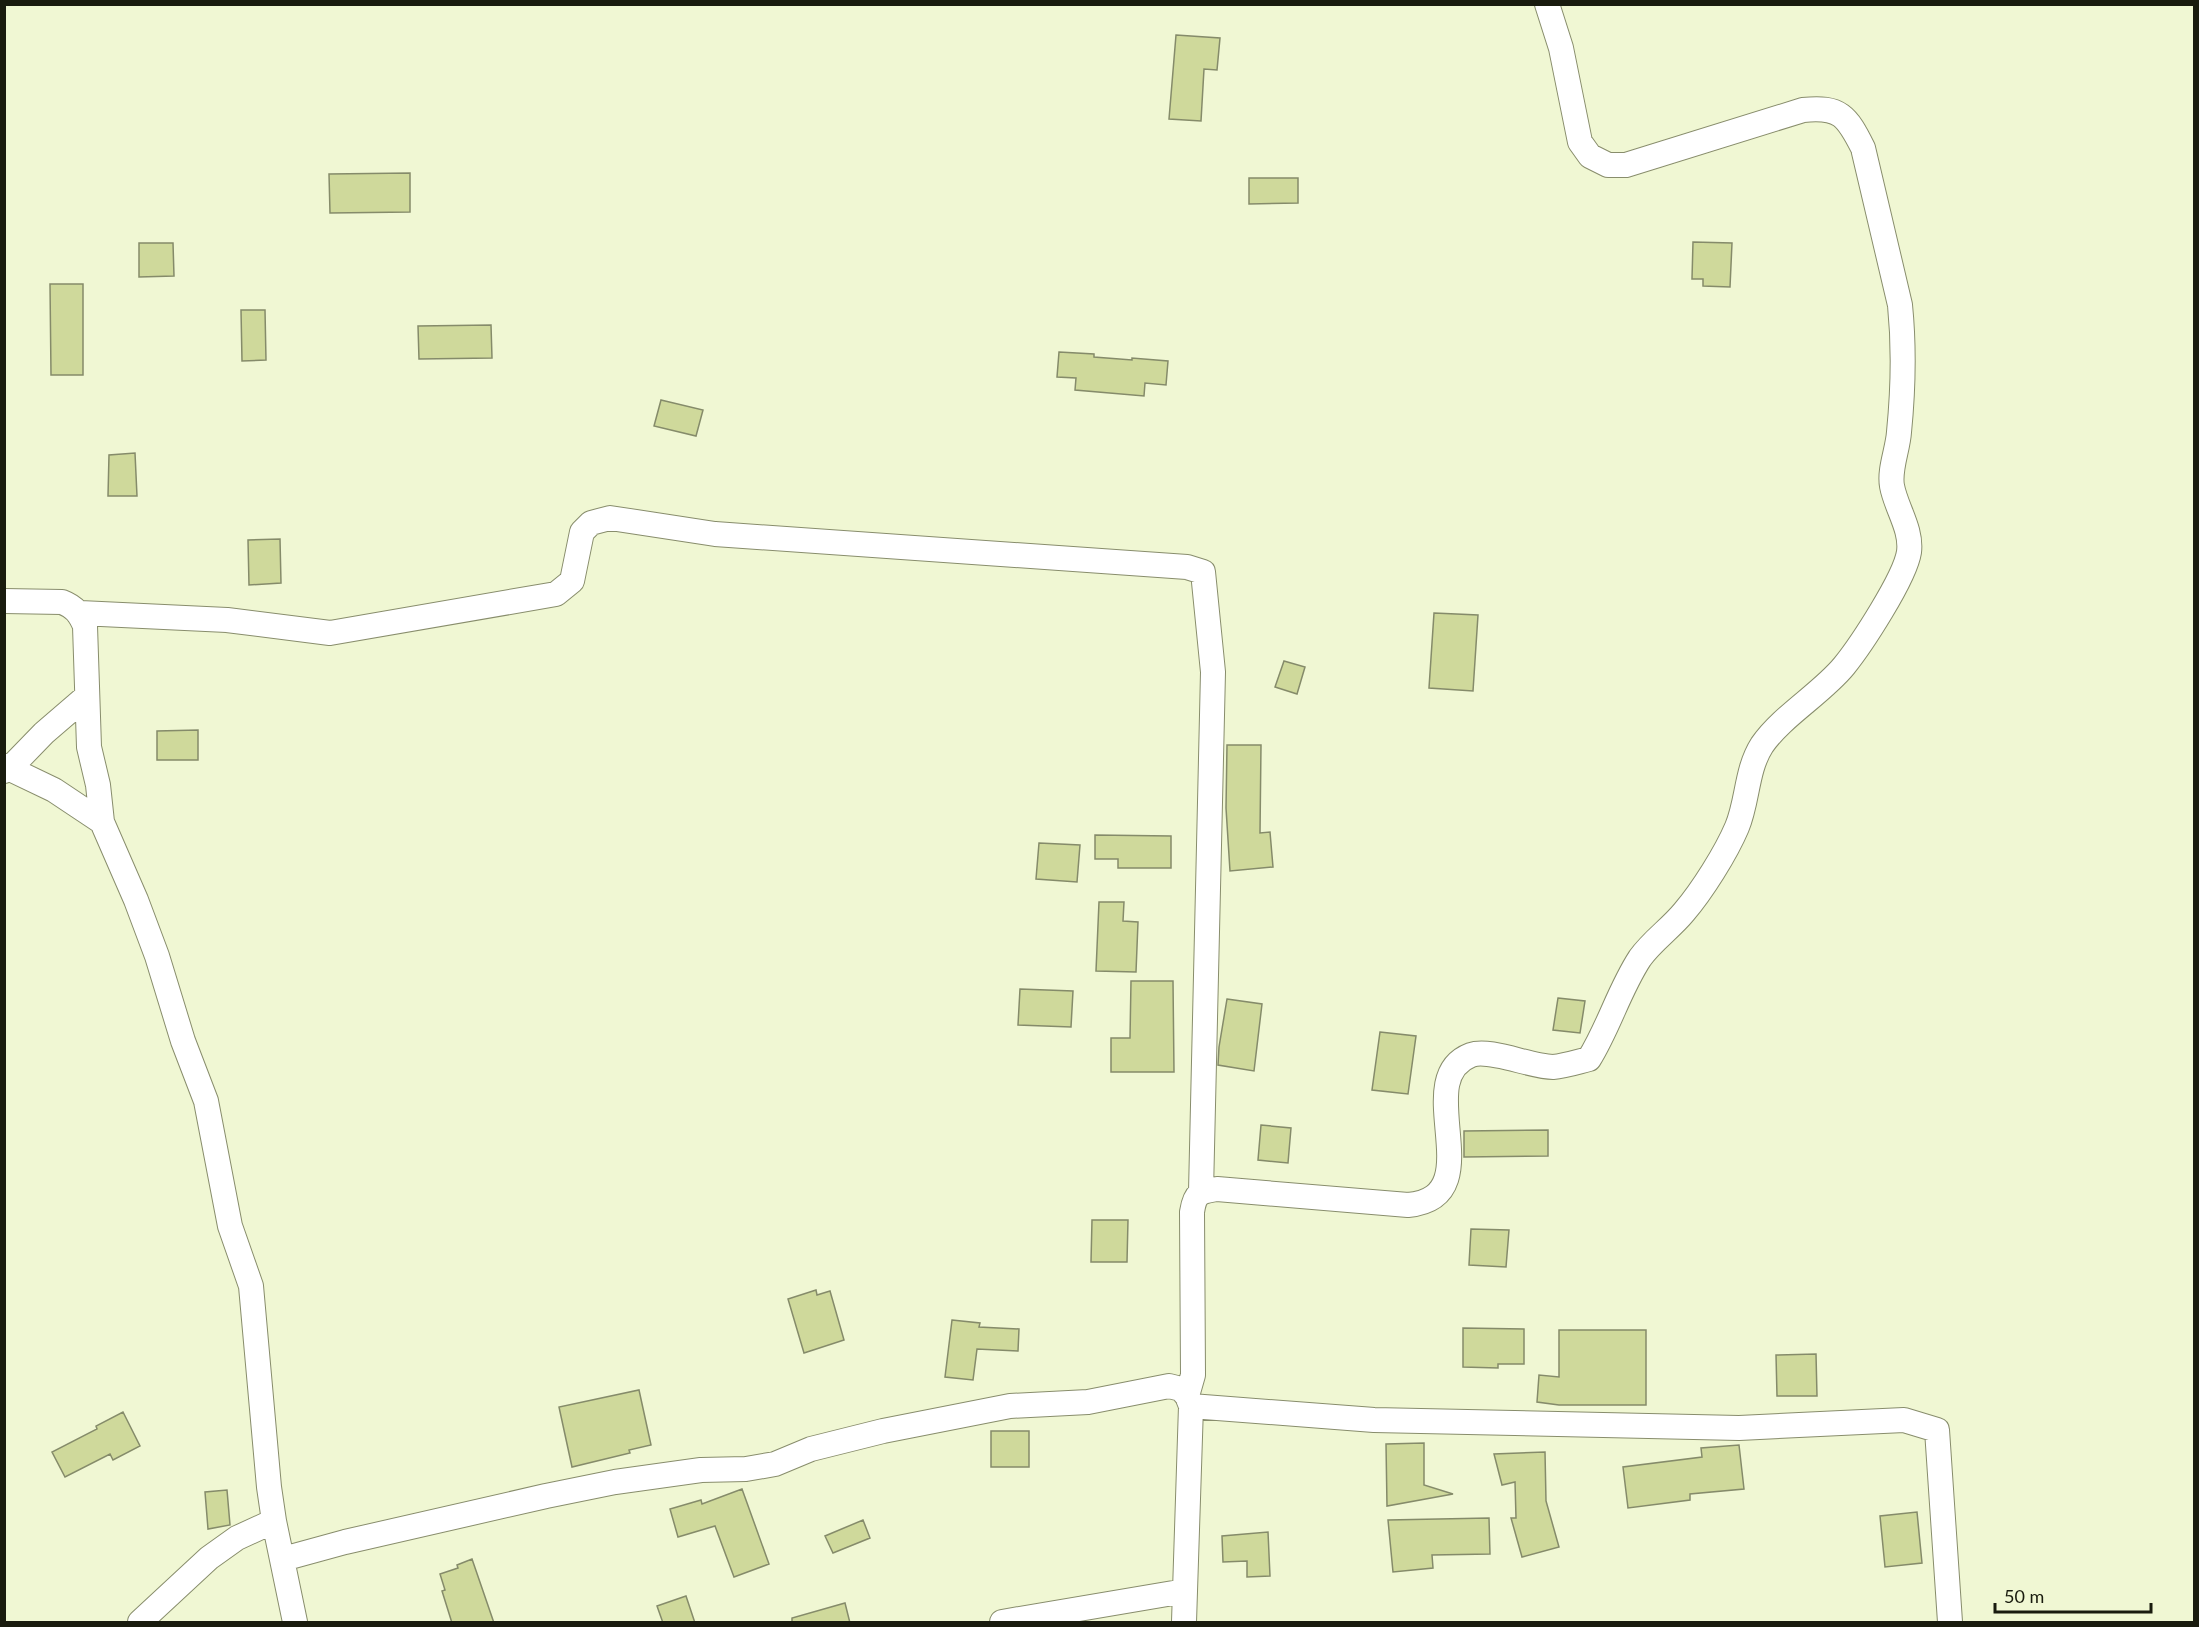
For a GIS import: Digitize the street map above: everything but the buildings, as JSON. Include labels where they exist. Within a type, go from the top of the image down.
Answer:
[{"type":"street","points":[[1184,1623],[1189,1401],[1192,1375],[1192,1212],[1194,1200],[1201,1192],[1217,1189],[1408,1205],[1421,1203],[1434,1198],[1445,1184],[1450,1169],[1446,1095],[1449,1077],[1459,1063],[1472,1054],[1493,1055],[1552,1067],[1588,1059],[1600,1041],[1627,979],[1642,955],[1684,912],[1714,869],[1738,827],[1753,765],[1763,745],[1802,704],[1843,667],[1898,580],[1909,552],[1906,528],[1892,485],[1899,433],[1902,330],[1900,305],[1863,148],[1851,124],[1838,113],[1823,108],[1803,110],[1626,165],[1608,165],[1590,156],[1580,142],[1561,48],[1547,4]]},
{"type":"street","points":[[80,614],[227,620],[330,633],[556,594],[572,581],[582,532],[591,523],[610,518],[715,534],[1187,567],[1203,572],[1213,672],[1201,1192]]},
{"type":"street","points":[[4,601],[62,602],[70,605],[80,614],[85,627],[89,747],[98,785],[102,822],[136,900],[157,956],[183,1041],[206,1101],[230,1226],[251,1286],[274,1521],[296,1623]]},
{"type":"street","points":[[87,696],[6,768],[54,790],[102,822]]},
{"type":"street","points":[[283,1559],[345,1542],[615,1482],[701,1470],[746,1469],[775,1464],[811,1449],[883,1431],[1010,1406],[1088,1402],[1169,1386],[1181,1389],[1189,1401]]},
{"type":"street","points":[[1189,1401],[1374,1420],[1739,1428],[1904,1420],[1937,1430],[1950,1623]]},
{"type":"street","points":[[140,1623],[209,1558],[237,1538],[274,1521]]},
{"type":"street","points":[[1002,1623],[1185,1591]]}]
